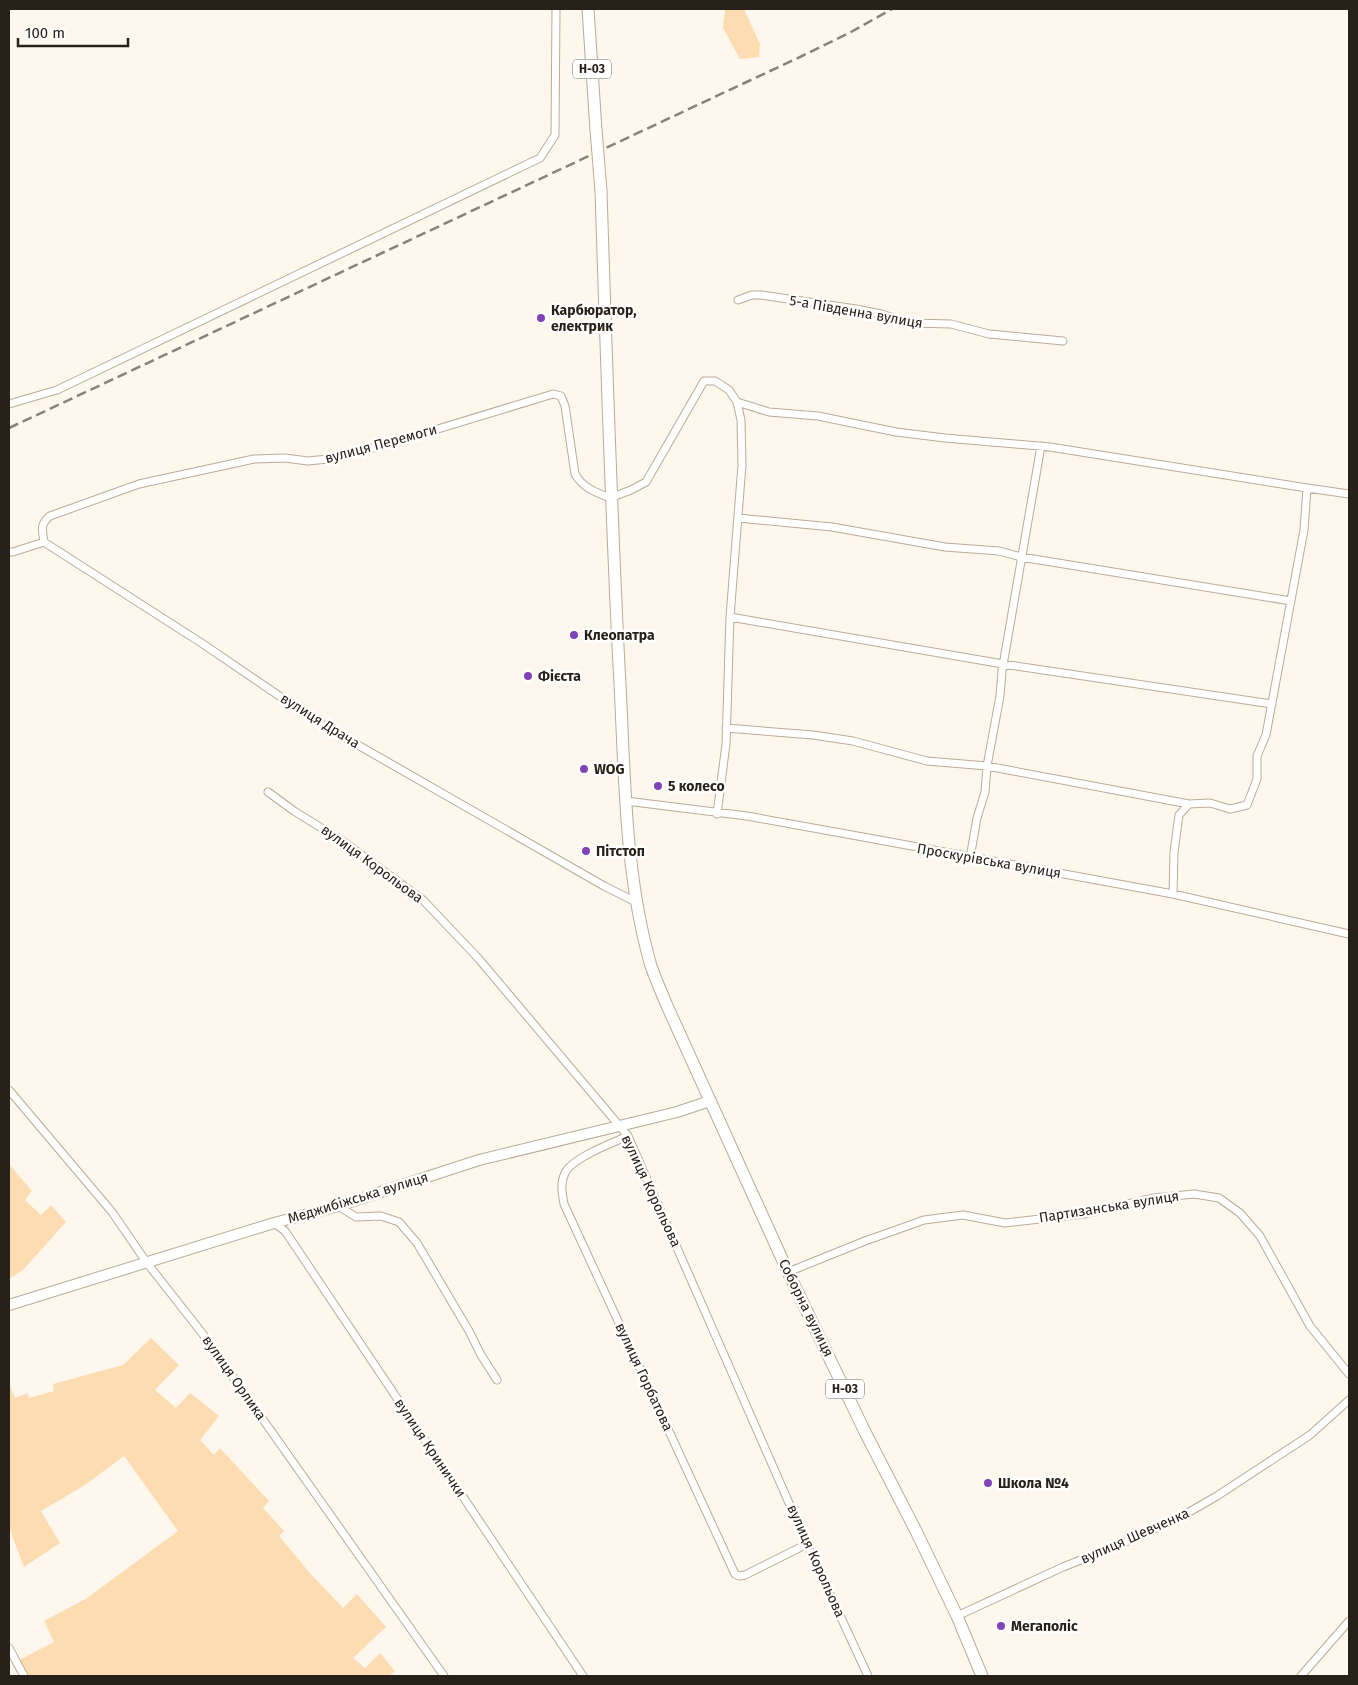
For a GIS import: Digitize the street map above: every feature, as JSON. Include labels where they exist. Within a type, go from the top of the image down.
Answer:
[{"type":"main road","name":"Н-03","points":[[588,9],[601,191],[610,498],[630,854],[638,903],[652,967],[668,1008],[710,1101]]},
{"type":"main road","name":"Меджибіжська вулиця","points":[[9,1305],[274,1223],[338,1206],[479,1160],[677,1112],[710,1101]]},
{"type":"main road","name":"Соборна вулиця","points":[[710,1101],[788,1272],[957,1616],[982,1676]]},
{"type":"street","points":[[9,404],[57,390],[540,158],[555,135],[556,9]]},
{"type":"street","name":"5-а Південна вулиця","points":[[738,300],[752,295],[761,295],[856,309],[912,323],[951,324],[989,334],[1063,341]]},
{"type":"street","points":[[610,498],[646,482],[704,381],[715,381],[729,390],[737,402],[741,420],[742,465],[730,617],[726,744],[717,814]]},
{"type":"street","name":"вулиця Перемоги","points":[[44,542],[44,521],[50,516],[139,484],[254,459],[285,458],[308,461],[328,459],[382,446],[554,394],[561,396],[565,406],[575,474],[587,488],[610,498]]},
{"type":"street","points":[[737,402],[769,412],[818,416],[896,432],[1042,446],[1349,494]]},
{"type":"street","points":[[970,858],[977,818],[985,792],[987,766],[1000,696],[1003,664],[1042,446]]},
{"type":"street","points":[[726,728],[813,735],[853,741],[927,761],[987,766],[1188,804],[1210,803],[1230,809],[1247,805],[1257,779],[1257,756],[1266,736],[1304,530],[1307,488]]},
{"type":"street","points":[[738,518],[800,522],[945,547],[999,551],[1021,557],[1291,601]]},
{"type":"street","points":[[9,552],[44,542]]},
{"type":"street","name":"вулиця Драча","points":[[44,542],[203,644],[316,722],[595,881],[638,903]]},
{"type":"street","points":[[730,617],[1003,664],[1272,704]]},
{"type":"street","name":"вулиця Корольова","points":[[268,792],[294,811],[341,840],[424,900],[478,958],[628,1136],[868,1676]]},
{"type":"street","name":"Проскурівська вулиця","points":[[626,801],[717,814],[747,816],[1173,894],[1349,934]]},
{"type":"street","points":[[1173,894],[1174,852],[1179,815],[1188,804]]},
{"type":"street","name":"вулиця Орлика","points":[[9,1090],[112,1212],[147,1263],[202,1333],[444,1676]]},
{"type":"street","name":"вулиця Горбатова","points":[[628,1136],[576,1162],[565,1172],[561,1187],[564,1204],[735,1574],[739,1576],[745,1575],[808,1544]]},
{"type":"street","name":"Партизанська вулиця","points":[[788,1272],[924,1220],[963,1216],[1005,1223],[1084,1214],[1164,1197],[1194,1194],[1219,1198],[1240,1213],[1260,1236],[1310,1326],[1349,1374]]},
{"type":"street","points":[[338,1206],[356,1217],[381,1216],[399,1222],[417,1243],[481,1355],[498,1380]]},
{"type":"street","name":"вулиця Кринички","points":[[274,1223],[285,1231],[584,1676]]},
{"type":"street","name":"вулиця Шевченка","points":[[957,1616],[1063,1567],[1177,1519],[1217,1496],[1310,1435],[1349,1400]]},
{"type":"street","points":[[1301,1676],[1349,1621]]},
{"type":"street","points":[[9,1648],[24,1676]]},
{"type":"shaded area","points":[[725,9],[744,9],[760,44],[759,57],[740,59],[723,28]]},
{"type":"shaded area","points":[[9,1164],[32,1191],[25,1200],[41,1215],[51,1205],[66,1222],[23,1270],[9,1279]]},
{"type":"shaded area","points":[[151,1338],[179,1365],[155,1390],[176,1408],[190,1393],[219,1416],[200,1440],[214,1455],[220,1448],[269,1501],[263,1508],[284,1531],[279,1536],[343,1608],[357,1594],[386,1627],[353,1658],[365,1668],[380,1653],[395,1671],[389,1676],[28,1676],[20,1662],[21,1659],[54,1642],[44,1621],[87,1598],[178,1531],[124,1456],[85,1485],[41,1511],[60,1543],[24,1567],[9,1528],[9,1384],[15,1398],[28,1393],[29,1398],[54,1391],[53,1384],[123,1365]]},
{"type":"railway","points":[[9,428],[802,56],[892,9]]},
{"type":"place","name":"Карбюратор, електрик","points":[[541,318]]},
{"type":"place","name":"Клеопатра","points":[[574,635]]},
{"type":"place","name":"Фієста","points":[[528,676]]},
{"type":"place","name":"WOG","points":[[584,769]]},
{"type":"place","name":"5 колесо","points":[[658,786]]},
{"type":"place","name":"Пітстоп","points":[[586,851]]},
{"type":"place","name":"Школа №4","points":[[988,1483]]},
{"type":"place","name":"Мегаполіс","points":[[1001,1626]]}]
